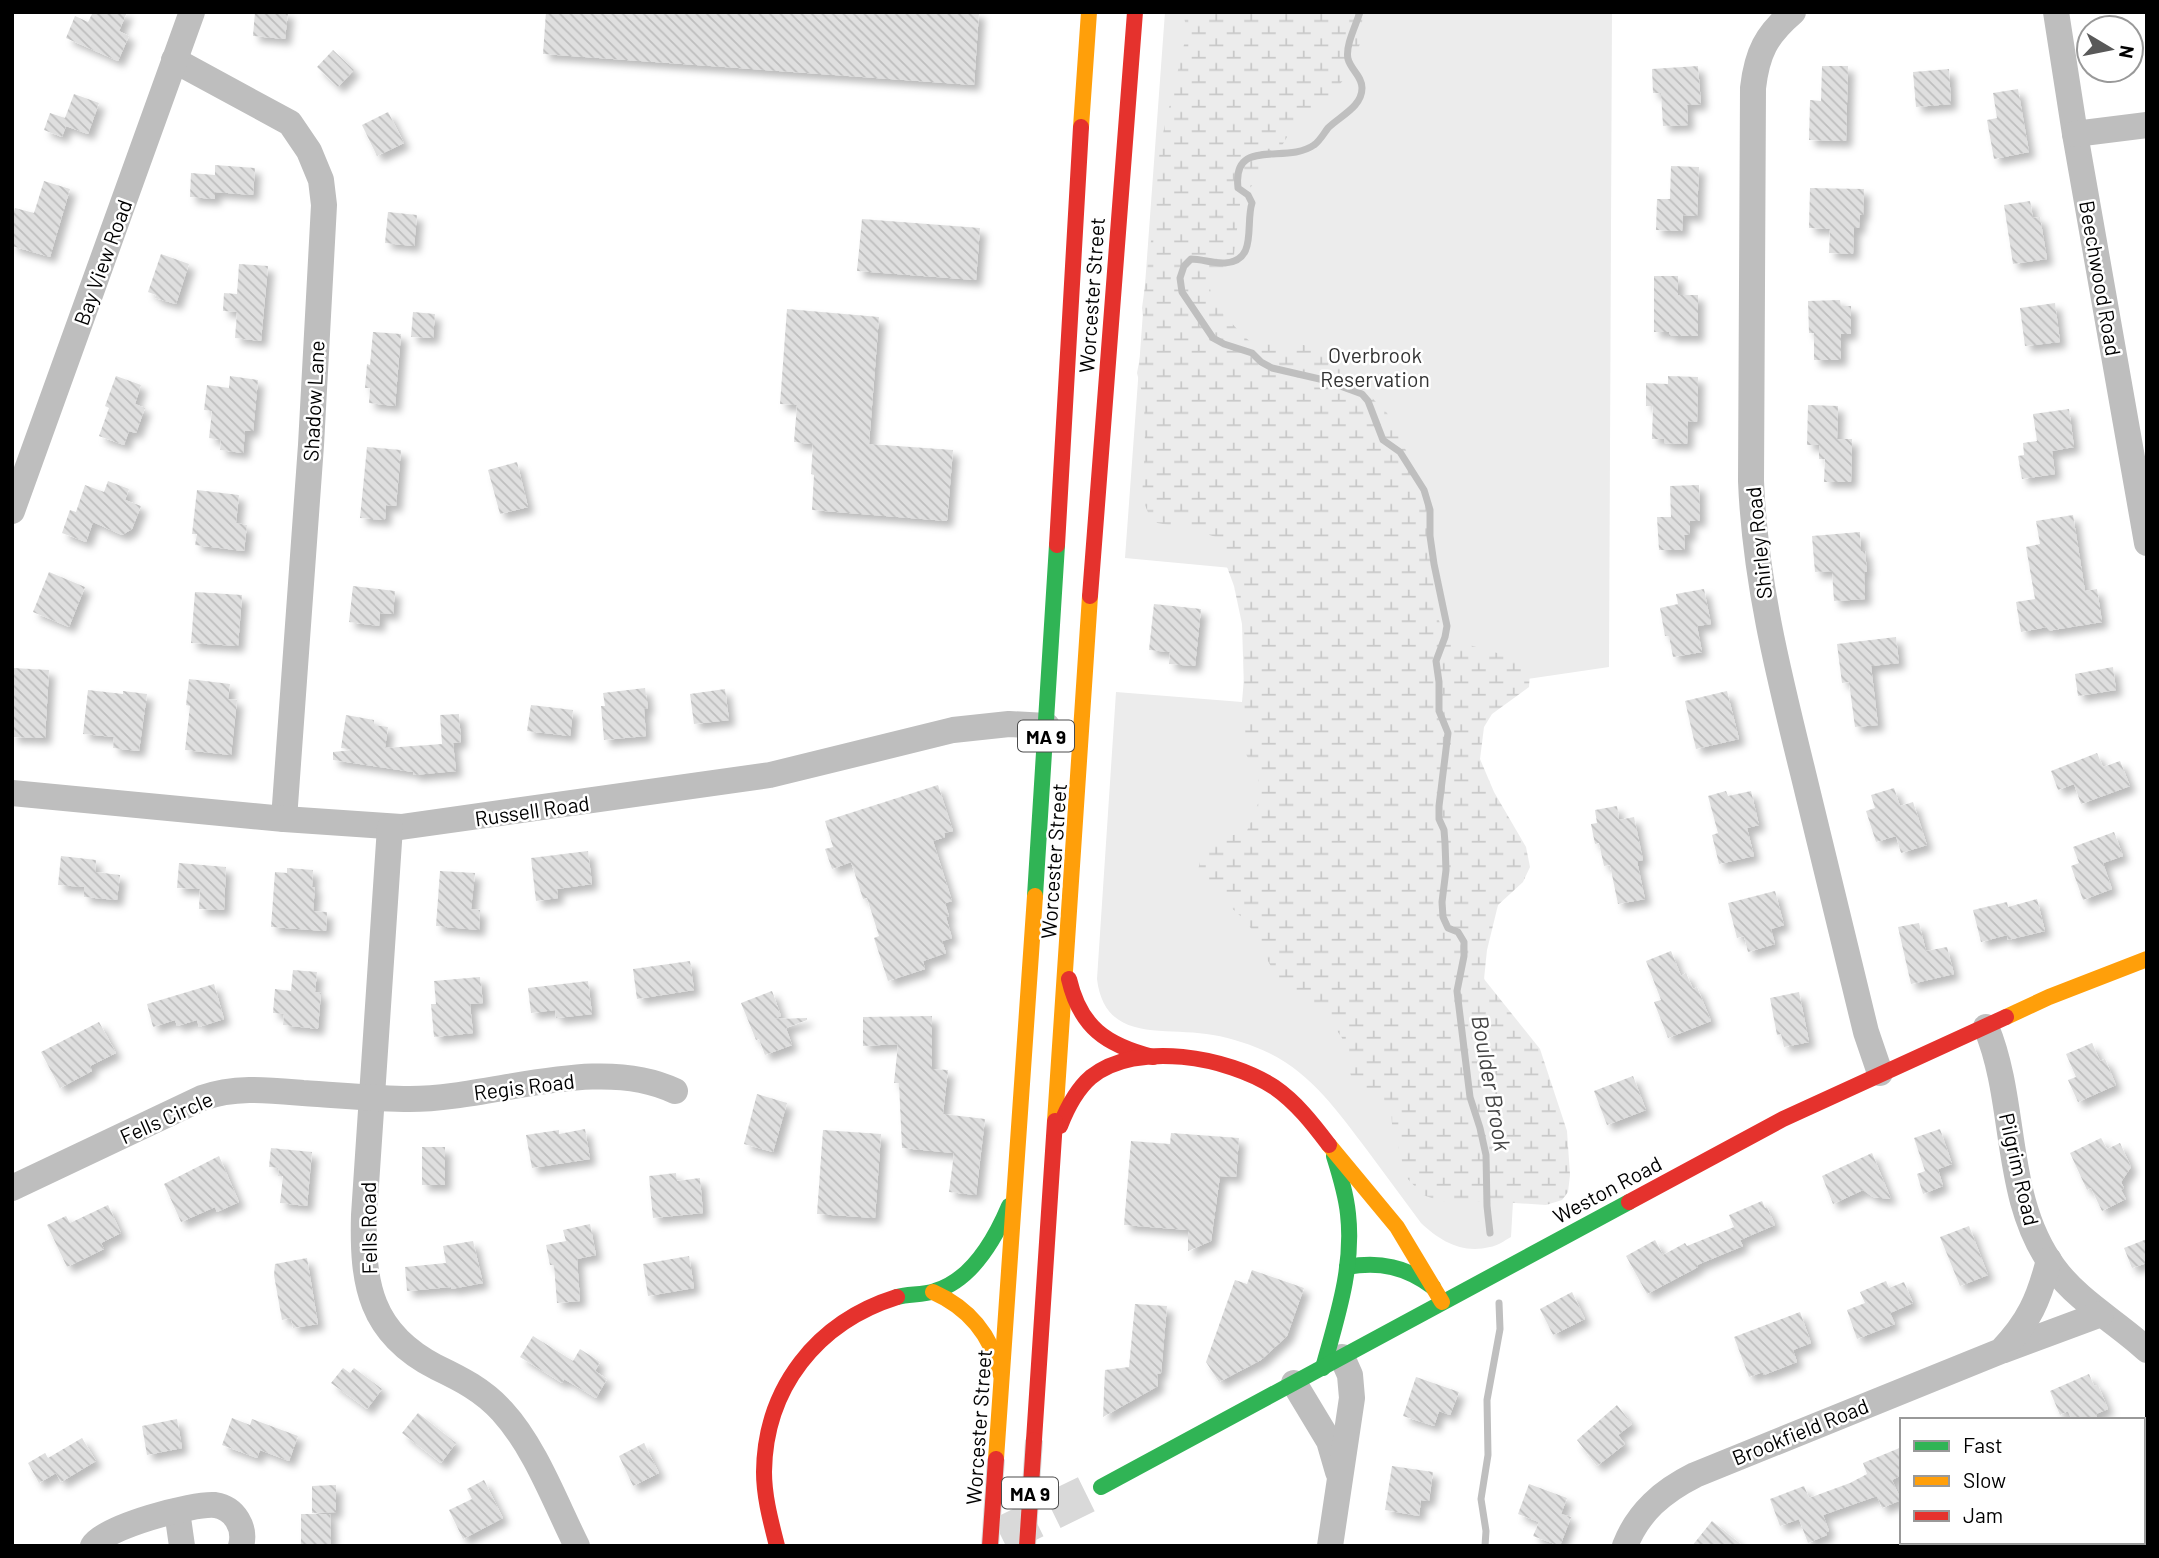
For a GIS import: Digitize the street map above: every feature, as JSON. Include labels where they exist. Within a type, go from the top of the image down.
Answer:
[{"type":"main road","name":"Worcester Street","points":[[990,1546],[1047,726],[1075,212],[1089,12]]},
{"type":"main road","name":"Worcester Street","points":[[1027,1546],[1099,463],[1135,12]]},
{"type":"main road","name":"Weston Road","points":[[1101,1487],[1741,1140],[1880,1073],[2066,989],[2147,959]]},
{"type":"main road","points":[[1067,963],[1072,998],[1084,1020],[1103,1037],[1153,1057]]},
{"type":"main road","points":[[1054,1151],[1067,1110],[1076,1093],[1087,1079],[1107,1066],[1124,1060],[1153,1057],[1215,1063],[1251,1075],[1288,1098],[1309,1119],[1392,1221],[1412,1249],[1442,1302]]},
{"type":"main road","points":[[1329,1144],[1341,1177],[1350,1233],[1348,1267],[1333,1362]]},
{"type":"main road","points":[[777,1546],[767,1506],[763,1462],[770,1420],[787,1381],[806,1354],[842,1322],[872,1306],[899,1296],[933,1292],[960,1277],[988,1247],[1002,1222],[1016,1186]]},
{"type":"main road","points":[[1348,1267],[1371,1262],[1384,1263],[1406,1270],[1433,1287]]},
{"type":"main road","points":[[933,1292],[955,1303],[982,1328],[998,1361],[1002,1389]]},
{"type":"street","name":"Bay View Road","points":[[12,511],[192,12]]},
{"type":"street","name":"Shirley Road","points":[[1793,12],[1777,26],[1764,44],[1756,65],[1753,88],[1753,521],[1762,593],[1775,659],[1866,1032],[1880,1073]]},
{"type":"street","name":"Beechwood Road","points":[[2056,12],[2075,134],[2142,483],[2147,543]]},
{"type":"street","name":"Shadow Lane","points":[[174,61],[290,123],[309,151],[320,180],[324,205],[310,459],[284,819]]},
{"type":"street","points":[[2075,134],[2147,125]]},
{"type":"street","name":"Russell Road","points":[[12,793],[284,819],[390,827],[420,826],[770,775],[963,729],[1009,724],[1047,726]]},
{"type":"street","name":"Fells Road","points":[[390,827],[364,1214],[363,1249],[369,1289],[390,1334],[424,1360],[467,1382],[502,1411],[525,1443],[577,1546]]},
{"type":"street","name":"Pilgrim Road","points":[[1986,1027],[1999,1069],[2022,1196],[2034,1231],[2049,1261],[2074,1290],[2147,1350]]},
{"type":"street","name":"Regis Road","points":[[372,1098],[426,1098],[599,1077],[638,1079],[675,1091]]},
{"type":"street","name":"Fells Circle","points":[[12,1188],[213,1094],[258,1090],[372,1098]]},
{"type":"street","name":"Brookfield Road","points":[[2001,1351],[2030,1315],[2049,1261]]},
{"type":"street","name":"Brookfield Road","points":[[1625,1546],[1635,1524],[1649,1507],[1669,1490],[1695,1475],[2001,1351],[2101,1314]]},
{"type":"street","points":[[1329,1546],[1352,1398],[1350,1375],[1333,1362]]},
{"type":"street","points":[[1294,1383],[1332,1448],[1338,1483]]},
{"type":"street","points":[[93,1546],[97,1539],[122,1526],[177,1511],[214,1505],[233,1513],[239,1522],[242,1532],[241,1546]]},
{"type":"street","points":[[177,1511],[182,1546]]},
{"type":"green space","name":"Overbrook Reservation","points":[[1165,12],[1612,12],[1609,667],[1454,690],[1495,1082],[1518,1113],[1511,1237],[1493,1246],[1480,1249],[1461,1247],[1444,1240],[1421,1223],[1335,1108],[1298,1071],[1284,1061],[1256,1047],[1227,1038],[1158,1031],[1125,1023],[1112,1014],[1102,1000],[1097,979],[1116,692],[1242,702],[1253,570],[1125,558]]},
{"type":"green space","points":[[1183,12],[1363,12],[1360,44],[1344,79],[1319,111],[1294,125],[1258,180],[1241,196],[1234,255],[1223,269],[1214,274],[1210,283],[1211,301],[1256,346],[1267,342],[1291,341],[1316,349],[1344,370],[1387,413],[1422,482],[1429,504],[1435,606],[1442,631],[1452,640],[1504,655],[1530,671],[1529,687],[1492,714],[1484,727],[1480,759],[1494,792],[1526,847],[1530,867],[1523,882],[1498,905],[1487,950],[1484,979],[1540,1049],[1567,1131],[1570,1175],[1568,1192],[1562,1200],[1546,1205],[1440,1201],[1423,1195],[1406,1177],[1392,1124],[1391,1104],[1371,1094],[1351,1076],[1342,1038],[1329,1019],[1276,976],[1248,923],[1211,889],[1198,870],[1203,850],[1223,838],[1247,831],[1259,801],[1258,778],[1246,754],[1242,624],[1234,586],[1216,537],[1152,522],[1142,498],[1144,400],[1137,373],[1145,331],[1142,308],[1155,211],[1160,146],[1187,32]]},
{"type":"building","points":[[93,12],[127,12],[119,31],[129,36],[118,61],[66,38],[75,16],[88,22]]},
{"type":"building","points":[[255,12],[288,12],[285,39],[253,36]]},
{"type":"building","points":[[546,12],[979,12],[974,85],[543,54]]},
{"type":"building","points":[[333,50],[354,70],[338,87],[317,67]]},
{"type":"building","points":[[1698,66],[1701,104],[1687,105],[1688,125],[1663,126],[1661,93],[1653,93],[1652,69]]},
{"type":"building","points":[[1822,66],[1848,66],[1846,141],[1809,140],[1810,100],[1821,101]]},
{"type":"building","points":[[1949,69],[1951,104],[1916,107],[1913,72]]},
{"type":"building","points":[[2018,89],[2029,152],[1994,159],[1987,120],[1997,118],[1993,93]]},
{"type":"building","points":[[74,94],[99,103],[88,134],[66,126],[62,137],[44,130],[50,113],[65,118]]},
{"type":"building","points":[[388,112],[404,143],[377,156],[362,125]]},
{"type":"building","points":[[215,165],[255,168],[253,195],[215,192],[215,199],[190,197],[191,173],[215,175]]},
{"type":"building","points":[[1671,166],[1699,167],[1697,216],[1683,215],[1682,231],[1656,230],[1657,199],[1670,199]]},
{"type":"building","points":[[44,181],[70,189],[50,257],[12,246],[12,218],[15,208],[34,213]]},
{"type":"building","points":[[1810,188],[1864,189],[1863,215],[1860,215],[1859,228],[1854,228],[1853,254],[1829,253],[1830,229],[1809,228]]},
{"type":"building","points":[[2030,201],[2033,218],[2040,217],[2047,259],[2013,264],[2004,205]]},
{"type":"building","points":[[388,212],[417,215],[414,246],[385,243]]},
{"type":"building","points":[[862,219],[980,228],[976,280],[857,271]]},
{"type":"building","points":[[161,254],[189,264],[176,304],[155,298],[156,295],[148,292]]},
{"type":"building","points":[[239,264],[268,266],[261,341],[235,338],[237,312],[223,311],[224,293],[237,294]]},
{"type":"building","points":[[1654,276],[1678,276],[1678,295],[1698,295],[1698,336],[1669,336],[1669,332],[1654,332]]},
{"type":"building","points":[[1840,300],[1841,306],[1851,306],[1851,334],[1841,334],[1841,360],[1814,360],[1814,333],[1809,333],[1808,301]]},
{"type":"building","points":[[2055,303],[2060,342],[2025,346],[2020,308]]},
{"type":"building","points":[[787,309],[879,317],[869,444],[953,450],[947,521],[812,510],[813,444],[794,442],[797,405],[780,404]]},
{"type":"building","points":[[413,312],[435,314],[433,338],[411,337]]},
{"type":"building","points":[[373,332],[401,334],[395,406],[369,403],[370,388],[365,388]]},
{"type":"building","points":[[116,376],[141,385],[135,404],[145,408],[136,433],[129,431],[124,445],[99,436],[109,408],[105,406]]},
{"type":"building","points":[[230,376],[258,380],[253,431],[245,431],[243,453],[220,450],[221,440],[209,438],[212,411],[204,410],[207,385],[229,388]]},
{"type":"building","points":[[1668,376],[1698,377],[1697,422],[1688,421],[1687,444],[1664,443],[1664,439],[1652,439],[1653,406],[1646,406],[1646,383],[1668,384]]},
{"type":"building","points":[[1808,405],[1838,406],[1837,439],[1852,439],[1851,482],[1824,482],[1825,459],[1819,459],[1819,445],[1807,445]]},
{"type":"building","points":[[2069,409],[2074,447],[2052,451],[2055,474],[2022,479],[2018,456],[2024,455],[2023,443],[2037,441],[2033,414]]},
{"type":"building","points":[[367,447],[401,450],[396,506],[386,505],[385,520],[360,518]]},
{"type":"building","points":[[517,462],[528,507],[500,514],[488,470]]},
{"type":"building","points":[[108,481],[129,489],[125,500],[141,506],[132,529],[122,535],[93,522],[86,542],[62,533],[70,510],[76,512],[85,485],[104,492]]},
{"type":"building","points":[[1699,485],[1700,521],[1690,521],[1690,535],[1684,535],[1685,550],[1659,550],[1657,517],[1671,517],[1670,486]]},
{"type":"building","points":[[197,490],[239,495],[236,523],[247,525],[244,551],[195,545],[197,534],[192,534]]},
{"type":"building","points":[[2073,515],[2085,591],[2097,589],[2102,622],[2047,631],[2047,627],[2021,632],[2016,602],[2035,599],[2026,547],[2040,544],[2036,521]]},
{"type":"building","points":[[1860,532],[1861,551],[1865,551],[1867,572],[1864,572],[1865,599],[1834,601],[1832,571],[1815,572],[1812,536]]},
{"type":"building","points":[[49,572],[85,587],[69,627],[33,612]]},
{"type":"building","points":[[353,586],[395,591],[393,614],[380,613],[379,626],[349,622]]},
{"type":"building","points":[[1704,589],[1711,624],[1697,626],[1702,652],[1673,657],[1669,636],[1665,636],[1660,608],[1678,604],[1676,594]]},
{"type":"building","points":[[195,592],[242,595],[238,646],[191,643]]},
{"type":"building","points":[[1154,604],[1201,609],[1195,666],[1169,664],[1170,652],[1149,650]]},
{"type":"building","points":[[1896,637],[1899,663],[1871,666],[1878,725],[1855,727],[1849,682],[1842,683],[1837,644]]},
{"type":"building","points":[[2113,667],[2116,690],[2078,696],[2075,674]]},
{"type":"building","points":[[13,668],[49,670],[45,738],[12,737]]},
{"type":"building","points":[[189,679],[230,684],[228,699],[237,700],[231,755],[185,750],[190,706],[186,705]]},
{"type":"building","points":[[645,688],[648,708],[644,709],[646,736],[604,740],[601,706],[605,706],[603,693]]},
{"type":"building","points":[[725,689],[729,720],[694,724],[690,694]]},
{"type":"building","points":[[88,690],[147,694],[139,751],[113,748],[114,737],[83,734]]},
{"type":"building","points":[[1727,691],[1739,739],[1696,749],[1685,701]]},
{"type":"building","points":[[531,705],[573,710],[570,736],[527,731]]},
{"type":"building","points":[[459,714],[461,742],[453,743],[456,771],[414,775],[413,772],[333,760],[333,752],[354,750],[341,748],[346,715],[374,720],[374,725],[388,727],[385,748],[442,744],[440,715]]},
{"type":"building","points":[[2097,753],[2103,767],[2120,761],[2130,786],[2081,804],[2074,784],[2058,790],[2051,771]]},
{"type":"building","points":[[938,785],[953,831],[944,833],[945,837],[933,841],[952,901],[945,903],[952,938],[942,941],[946,953],[923,961],[925,969],[888,981],[874,938],[879,936],[867,898],[863,899],[851,862],[832,869],[825,849],[833,847],[825,821]]},
{"type":"building","points":[[1894,788],[1900,806],[1913,802],[1927,845],[1901,853],[1896,836],[1876,842],[1866,811],[1875,808],[1871,795]]},
{"type":"building","points":[[1726,791],[1728,796],[1751,791],[1759,825],[1747,828],[1754,856],[1719,864],[1712,835],[1718,833],[1708,796]]},
{"type":"building","points":[[1617,806],[1619,820],[1634,817],[1643,860],[1637,861],[1645,899],[1618,904],[1610,865],[1604,866],[1591,824],[1597,823],[1595,810]]},
{"type":"building","points":[[2114,832],[2123,856],[2103,863],[2112,889],[2083,900],[2071,866],[2079,863],[2073,847]]},
{"type":"building","points":[[588,851],[592,884],[557,889],[558,898],[536,901],[531,858]]},
{"type":"building","points":[[61,856],[96,860],[95,872],[120,875],[117,900],[84,897],[84,887],[58,885]]},
{"type":"building","points":[[179,863],[226,867],[224,910],[199,909],[200,889],[177,888]]},
{"type":"building","points":[[287,868],[313,870],[313,911],[327,912],[326,931],[271,927],[275,872],[287,873]]},
{"type":"building","points":[[440,871],[475,873],[471,909],[480,910],[479,930],[436,926]]},
{"type":"building","points":[[1775,891],[1784,925],[1771,929],[1775,944],[1748,952],[1744,936],[1737,938],[1728,903]]},
{"type":"building","points":[[2037,899],[2045,931],[2008,940],[2007,935],[1981,942],[1973,910],[2007,902],[2008,907]]},
{"type":"building","points":[[1919,923],[1926,951],[1947,947],[1954,974],[1911,984],[1898,927]]},
{"type":"building","points":[[1671,951],[1681,976],[1686,973],[1693,989],[1697,987],[1711,1021],[1668,1038],[1654,1002],[1661,1000],[1646,961]]},
{"type":"building","points":[[690,961],[694,990],[637,999],[633,969]]},
{"type":"building","points":[[293,970],[317,972],[315,992],[321,993],[318,1029],[283,1025],[284,1014],[273,1013],[275,989],[291,991]]},
{"type":"building","points":[[480,977],[483,1003],[470,1004],[473,1033],[434,1037],[431,1004],[436,1004],[434,981]]},
{"type":"building","points":[[588,981],[592,1014],[556,1018],[555,1010],[531,1013],[528,988]]},
{"type":"building","points":[[214,984],[224,1019],[199,1027],[197,1020],[177,1026],[175,1020],[153,1027],[147,1004]]},
{"type":"building","points":[[772,991],[781,1016],[774,1019],[807,1020],[786,1028],[792,1045],[765,1055],[741,1003]]},
{"type":"building","points":[[1799,992],[1809,1042],[1784,1047],[1781,1034],[1777,1035],[1770,998]]},
{"type":"building","points":[[932,1016],[932,1069],[948,1070],[943,1114],[985,1119],[976,1195],[949,1192],[954,1153],[902,1148],[899,1083],[894,1083],[898,1044],[863,1046],[863,1017]]},
{"type":"building","points":[[99,1022],[116,1053],[90,1066],[92,1071],[60,1088],[41,1052]]},
{"type":"building","points":[[2092,1043],[2100,1061],[2105,1059],[2116,1085],[2078,1102],[2068,1080],[2076,1077],[2066,1054]]},
{"type":"building","points":[[1633,1076],[1646,1110],[1607,1125],[1594,1091]]},
{"type":"building","points":[[757,1094],[787,1103],[773,1152],[744,1144]]},
{"type":"building","points":[[585,1129],[590,1159],[532,1168],[526,1135],[559,1130],[559,1134]]},
{"type":"building","points":[[1940,1129],[1952,1164],[1938,1169],[1943,1186],[1923,1194],[1917,1174],[1925,1171],[1914,1138]]},
{"type":"building","points":[[823,1130],[881,1134],[875,1218],[817,1214]]},
{"type":"building","points":[[1171,1133],[1239,1138],[1236,1177],[1220,1176],[1211,1241],[1188,1251],[1188,1230],[1124,1225],[1131,1141],[1170,1144]]},
{"type":"building","points":[[2101,1138],[2107,1149],[2120,1143],[2131,1167],[2121,1182],[2124,1188],[2121,1190],[2126,1199],[2102,1211],[2091,1188],[2087,1190],[2070,1153]]},
{"type":"building","points":[[422,1147],[445,1147],[445,1185],[422,1185]]},
{"type":"building","points":[[271,1148],[312,1152],[307,1206],[280,1203],[283,1176],[278,1176],[279,1168],[269,1167]]},
{"type":"building","points":[[1872,1153],[1891,1199],[1873,1197],[1863,1190],[1833,1204],[1822,1176]]},
{"type":"building","points":[[219,1156],[239,1202],[217,1212],[215,1207],[181,1222],[164,1184]]},
{"type":"building","points":[[676,1173],[677,1181],[700,1178],[703,1213],[653,1218],[649,1176]]},
{"type":"building","points":[[1762,1201],[1775,1225],[1740,1240],[1743,1246],[1697,1265],[1698,1267],[1647,1294],[1626,1256],[1655,1240],[1663,1255],[1685,1243],[1687,1246],[1734,1227],[1729,1215]]},
{"type":"building","points":[[108,1205],[121,1233],[101,1243],[104,1249],[67,1267],[47,1225],[66,1216],[70,1223]]},
{"type":"building","points":[[590,1224],[596,1255],[577,1259],[580,1301],[557,1303],[554,1265],[550,1265],[546,1245],[566,1241],[563,1230]]},
{"type":"building","points":[[1969,1226],[1988,1275],[1960,1286],[1940,1237]]},
{"type":"building","points":[[2147,1239],[2147,1263],[2132,1268],[2124,1248]]},
{"type":"building","points":[[473,1241],[483,1283],[451,1289],[407,1291],[405,1267],[446,1263],[443,1246]]},
{"type":"building","points":[[689,1256],[694,1288],[648,1296],[643,1264]]},
{"type":"building","points":[[307,1258],[318,1324],[293,1328],[291,1318],[282,1320],[274,1275],[275,1264]]},
{"type":"building","points":[[1252,1270],[1304,1288],[1287,1336],[1261,1360],[1219,1382],[1206,1362],[1235,1280],[1247,1284]]},
{"type":"building","points":[[1886,1281],[1889,1288],[1904,1282],[1913,1303],[1890,1313],[1895,1324],[1857,1339],[1847,1310],[1865,1303],[1860,1292]]},
{"type":"building","points":[[1572,1292],[1585,1319],[1553,1335],[1540,1309]]},
{"type":"building","points":[[1135,1304],[1167,1306],[1161,1373],[1157,1374],[1158,1386],[1103,1417],[1105,1370],[1129,1367]]},
{"type":"building","points":[[1800,1312],[1811,1343],[1793,1350],[1797,1362],[1764,1375],[1763,1372],[1749,1377],[1734,1337]]},
{"type":"building","points":[[533,1336],[573,1361],[580,1349],[600,1362],[595,1371],[607,1379],[596,1398],[564,1379],[562,1383],[520,1357]]},
{"type":"building","points":[[343,1368],[350,1373],[354,1368],[382,1389],[367,1409],[331,1383]]},
{"type":"building","points":[[2089,1374],[2094,1386],[2098,1385],[2108,1409],[2096,1414],[2097,1418],[2071,1418],[2068,1411],[2060,1415],[2050,1391]]},
{"type":"building","points":[[1416,1377],[1459,1392],[1450,1415],[1439,1411],[1434,1426],[1403,1416]]},
{"type":"building","points":[[1617,1405],[1632,1424],[1618,1435],[1625,1444],[1597,1466],[1577,1440]]},
{"type":"building","points":[[418,1413],[456,1443],[441,1463],[402,1433]]},
{"type":"building","points":[[232,1418],[250,1425],[252,1419],[298,1436],[289,1461],[260,1450],[257,1458],[222,1445]]},
{"type":"building","points":[[177,1419],[182,1448],[147,1455],[142,1426]]},
{"type":"building","points":[[82,1438],[96,1461],[61,1482],[56,1473],[39,1483],[28,1463],[45,1453],[48,1458]]},
{"type":"building","points":[[644,1443],[659,1473],[633,1486],[619,1456]]},
{"type":"building","points":[[1900,1448],[1900,1476],[1892,1480],[1900,1500],[1882,1508],[1877,1496],[1823,1515],[1829,1531],[1826,1532],[1827,1535],[1808,1543],[1799,1519],[1780,1526],[1770,1499],[1804,1486],[1809,1498],[1850,1483],[1867,1474],[1863,1463]]},
{"type":"building","points":[[1392,1466],[1433,1472],[1429,1501],[1421,1500],[1419,1516],[1385,1510]]},
{"type":"building","points":[[484,1480],[503,1518],[463,1539],[449,1510],[472,1499],[467,1489]]},
{"type":"building","points":[[1529,1484],[1567,1498],[1561,1514],[1571,1517],[1560,1546],[1533,1536],[1539,1522],[1518,1514]]},
{"type":"building","points":[[336,1485],[336,1512],[312,1513],[312,1486]]},
{"type":"building","points":[[301,1514],[330,1514],[331,1545],[301,1545]]},
{"type":"building","points":[[1712,1521],[1743,1546],[1692,1546]]},
{"type":"waterway","name":"Boulder Brook","points":[[1360,12],[1347,54],[1349,63],[1362,84],[1358,101],[1328,128],[1314,145],[1289,153],[1263,154],[1243,162],[1238,172],[1238,188],[1248,195],[1252,203],[1246,249],[1235,261],[1225,263],[1191,259],[1184,266],[1180,278],[1182,292],[1213,338],[1252,353],[1272,368],[1324,380],[1362,394],[1368,401],[1383,440],[1400,452],[1424,490],[1430,510],[1434,564],[1447,626],[1436,661],[1439,711],[1448,733],[1439,806],[1439,819],[1444,830],[1446,870],[1443,917],[1448,928],[1458,932],[1464,942],[1457,991],[1470,1097],[1486,1155],[1490,1233]]},
{"type":"waterway","name":"Boulder Brook","points":[[1485,1546],[1486,1531],[1481,1499],[1488,1455],[1487,1400],[1500,1329],[1499,1303]]},
{"type":"tunnel","points":[[1001,1536],[1101,1487]]},
{"type":"traffic: fast","points":[[1035,896],[1057,545]]},
{"type":"traffic: fast","points":[[1323,1368],[1343,1292],[1349,1253],[1347,1207],[1334,1156]]},
{"type":"traffic: fast","points":[[1101,1487],[1629,1202]]},
{"type":"traffic: fast","points":[[897,1297],[935,1291],[960,1278],[981,1257],[1009,1206]]},
{"type":"traffic: fast","points":[[1347,1267],[1392,1267],[1403,1270],[1433,1287]]},
{"type":"traffic: slow","points":[[1081,127],[1089,12]]},
{"type":"traffic: slow","points":[[1055,1121],[1090,596]]},
{"type":"traffic: slow","points":[[996,1459],[1035,896]]},
{"type":"traffic: slow","points":[[2006,1017],[2049,997],[2147,959]]},
{"type":"traffic: slow","points":[[1329,1145],[1397,1227],[1442,1302]]},
{"type":"traffic: slow","points":[[933,1292],[946,1298],[977,1324],[991,1346],[1000,1373]]},
{"type":"traffic: jam","points":[[1090,596],[1135,12]]},
{"type":"traffic: jam","points":[[1057,545],[1081,127]]},
{"type":"traffic: jam","points":[[1069,979],[1080,1010],[1098,1032],[1122,1046],[1153,1057]]},
{"type":"traffic: jam","points":[[1629,1202],[1783,1119],[2006,1017]]},
{"type":"traffic: jam","points":[[1060,1126],[1081,1088],[1091,1077],[1110,1066],[1133,1059],[1182,1057],[1232,1068],[1255,1076],[1274,1087],[1297,1106],[1329,1145]]},
{"type":"traffic: jam","points":[[1034,1440],[1055,1121]]},
{"type":"traffic: jam","points":[[777,1546],[764,1472],[767,1441],[785,1386],[801,1362],[820,1341],[868,1308],[897,1297]]},
{"type":"traffic: jam","points":[[1027,1546],[1034,1440]]},
{"type":"traffic: jam","points":[[990,1546],[996,1459]]}]
